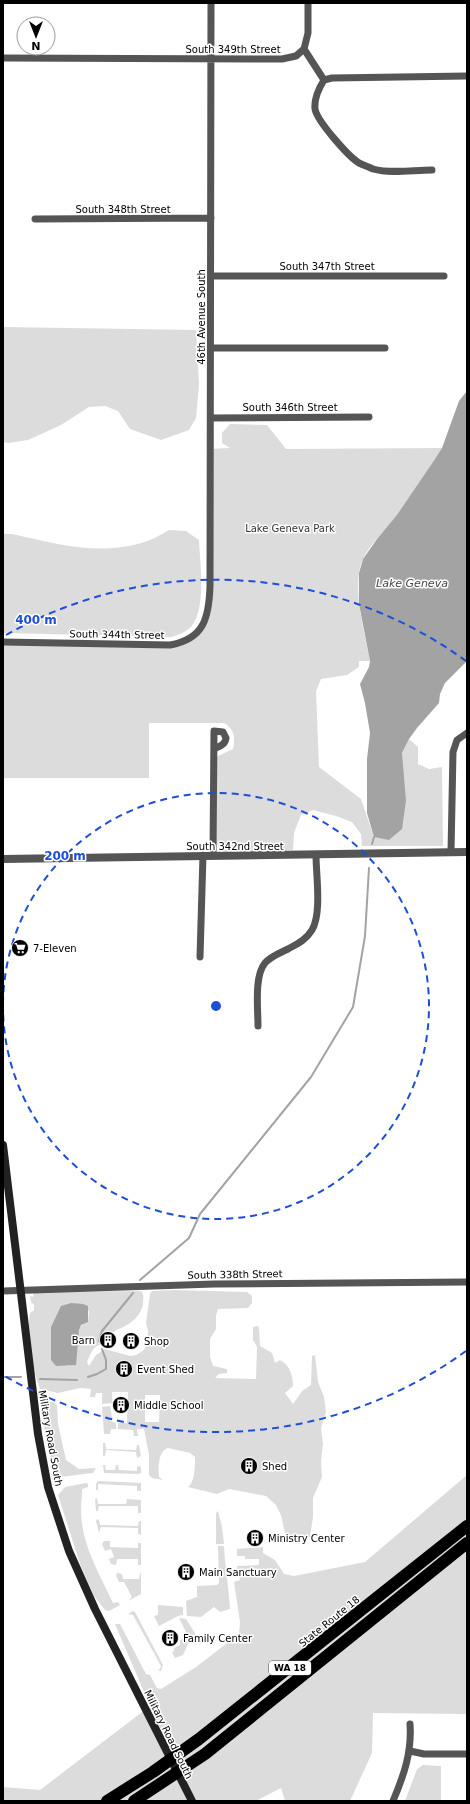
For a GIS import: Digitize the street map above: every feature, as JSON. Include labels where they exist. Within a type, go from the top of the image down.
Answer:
[{"type":"highway","name":"State Route 18","points":[[107,1801],[153,1772],[199,1739],[467,1526]]},
{"type":"highway","name":"WA 18","points":[[134,1801],[205,1754],[467,1543]]},
{"type":"main road","name":"Military Road South","points":[[3,1145],[38,1434],[44,1467],[56,1514],[69,1551],[95,1609],[192,1801]]},
{"type":"street","name":"46th Avenue South","points":[[201,629],[208,610],[210,586],[211,3]]},
{"type":"street","points":[[308,3],[308,33],[304,49],[324,80]]},
{"type":"street","name":"South 349th Street","points":[[3,58],[282,59],[296,56],[304,49]]},
{"type":"street","points":[[324,80],[332,78],[467,76]]},
{"type":"street","points":[[324,80],[317,95],[315,107],[316,113],[327,130],[355,159],[367,166],[383,170],[432,170]]},
{"type":"street","name":"South 348th Street","points":[[35,219],[211,218]]},
{"type":"street","name":"South 347th Street","points":[[211,276],[444,276]]},
{"type":"street","points":[[211,348],[385,348]]},
{"type":"street","name":"South 346th Street","points":[[211,418],[369,417]]},
{"type":"street","name":"South 344th Street","points":[[3,642],[170,645],[186,641],[195,636],[201,629]]},
{"type":"street","points":[[451,852],[452,764],[454,749],[457,740],[467,733]]},
{"type":"street","points":[[213,855],[214,749]]},
{"type":"street","name":"South 342nd Street","points":[[3,859],[467,852]]},
{"type":"street","points":[[200,957],[203,855]]},
{"type":"street","points":[[258,1026],[258,991],[260,972],[264,964],[270,958],[298,944],[312,930],[315,918],[316,855]]},
{"type":"street","name":"South 338th Street","points":[[3,1291],[214,1284],[467,1282]]},
{"type":"street","points":[[393,1801],[403,1777],[410,1751],[410,1724]]},
{"type":"street","points":[[410,1751],[424,1754],[467,1754]]},
{"type":"green space","points":[[3,327],[196,330],[199,384],[196,418],[189,430],[161,440],[130,429],[118,411],[105,406],[89,407],[61,425],[28,440],[8,443],[3,442]]},
{"type":"green space","name":"Lake Geneva Park","points":[[230,424],[267,425],[286,449],[442,448],[398,515],[374,542],[364,556],[361,564],[358,584],[359,606],[370,661],[359,661],[359,667],[347,675],[321,679],[316,691],[319,767],[361,799],[374,837],[402,762],[402,753],[409,739],[418,747],[418,764],[429,769],[442,767],[443,846],[362,846],[361,834],[352,822],[313,810],[301,815],[294,833],[293,850],[287,850],[287,852],[228,852],[221,849],[216,843],[216,757],[233,749],[234,741],[232,731],[224,723],[149,723],[149,778],[3,778],[3,642],[170,645],[195,636],[208,609],[210,449],[230,448],[222,443],[222,433]]},
{"type":"green space","points":[[169,530],[186,531],[199,540],[201,572],[200,606],[193,624],[187,630],[172,637],[3,633],[3,534],[12,534],[63,545],[113,548],[130,546],[147,541]]},
{"type":"green space","points":[[173,1290],[247,1292],[252,1296],[252,1303],[248,1308],[218,1309],[216,1315],[216,1329],[210,1339],[210,1357],[213,1366],[227,1369],[227,1373],[219,1374],[215,1378],[256,1379],[257,1347],[253,1340],[253,1327],[258,1326],[260,1346],[272,1353],[275,1363],[280,1360],[289,1368],[293,1386],[285,1393],[293,1404],[302,1391],[311,1385],[312,1356],[315,1355],[318,1382],[324,1397],[326,1412],[321,1428],[323,1444],[321,1461],[322,1477],[313,1498],[313,1517],[310,1537],[292,1539],[285,1533],[281,1515],[276,1505],[266,1496],[229,1489],[217,1494],[188,1487],[193,1478],[195,1465],[195,1457],[190,1453],[168,1448],[160,1456],[159,1477],[163,1480],[152,1478],[149,1475],[149,1455],[144,1429],[137,1429],[138,1436],[134,1436],[133,1430],[118,1429],[118,1423],[127,1423],[128,1392],[112,1392],[112,1403],[102,1404],[102,1393],[96,1393],[95,1397],[90,1397],[91,1389],[80,1388],[58,1393],[40,1389],[34,1371],[29,1341],[30,1313],[34,1310],[34,1305],[31,1302],[30,1296],[33,1297],[34,1292],[141,1291],[143,1294],[143,1304],[140,1313],[134,1320],[124,1327],[114,1332],[105,1332],[103,1344],[96,1346],[91,1353],[87,1362],[89,1366],[96,1355],[105,1349],[130,1356],[136,1355],[144,1350],[147,1343],[148,1331],[146,1323],[150,1294],[152,1291]],"holes":[[[62,1306],[89,1311],[88,1322],[85,1322],[80,1327],[69,1366],[51,1360],[51,1327]],[[145,1395],[160,1395],[159,1422],[145,1422]]]},
{"type":"green space","points":[[41,1402],[53,1402],[57,1405],[58,1424],[66,1460],[79,1469],[96,1468],[93,1473],[61,1477],[54,1474],[43,1422]]},
{"type":"green space","points":[[110,1406],[112,1417],[110,1421],[116,1423],[116,1429],[111,1429],[110,1434],[104,1434],[102,1407]]},
{"type":"green space","points":[[103,1443],[105,1443],[106,1449],[136,1450],[137,1445],[139,1445],[141,1456],[137,1458],[136,1452],[106,1450],[105,1456],[103,1456]]},
{"type":"green space","points":[[103,1465],[105,1465],[106,1470],[115,1470],[116,1465],[118,1465],[119,1470],[137,1471],[137,1467],[139,1466],[141,1467],[141,1473],[104,1473]]},
{"type":"green space","points":[[467,1475],[467,1714],[373,1713],[372,1753],[350,1801],[285,1801],[281,1788],[256,1801],[3,1801],[3,1787],[40,1790],[150,1706],[115,1624],[120,1624],[146,1674],[150,1675],[157,1688],[161,1689],[196,1667],[239,1634],[240,1622],[234,1582],[240,1580],[237,1566],[259,1565],[259,1559],[245,1559],[245,1556],[237,1556],[237,1549],[263,1547],[263,1553],[275,1560],[284,1574],[294,1576],[365,1562]]},
{"type":"green space","points":[[98,1481],[141,1483],[141,1491],[137,1491],[137,1486],[98,1484],[98,1490],[96,1490],[96,1484]]},
{"type":"green space","points":[[86,1483],[88,1484],[88,1487],[82,1489],[81,1519],[87,1544],[94,1564],[113,1603],[118,1602],[120,1605],[109,1611],[105,1610],[94,1596],[80,1564],[58,1495],[65,1487]]},
{"type":"green space","points":[[97,1498],[98,1504],[126,1504],[127,1499],[141,1500],[141,1513],[138,1513],[138,1506],[99,1506],[98,1511],[96,1511],[95,1499]]},
{"type":"green space","points":[[218,1511],[224,1544],[216,1544],[216,1513]]},
{"type":"green space","points":[[97,1519],[99,1520],[100,1525],[138,1526],[139,1521],[141,1521],[141,1535],[138,1534],[138,1528],[101,1527],[99,1533],[96,1521]]},
{"type":"green space","points":[[104,1541],[110,1541],[110,1547],[138,1548],[138,1543],[141,1543],[141,1565],[138,1565],[138,1559],[117,1559],[116,1565],[111,1564],[109,1559],[114,1557],[111,1549],[105,1551],[102,1544]]},
{"type":"green space","points":[[218,1546],[224,1546],[230,1609],[220,1612],[214,1607],[201,1617],[187,1616],[186,1601],[197,1597],[197,1586],[217,1585],[219,1583]]},
{"type":"green space","points":[[117,1573],[122,1574],[123,1579],[139,1579],[141,1573],[141,1594],[128,1601],[132,1597],[124,1582],[119,1582],[116,1576]]},
{"type":"green space","points":[[158,1605],[183,1607],[183,1615],[159,1626],[154,1616],[158,1615]]},
{"type":"green space","points":[[133,1611],[135,1612],[163,1665],[161,1671],[157,1670],[160,1669],[161,1666],[133,1615],[128,1614]]},
{"type":"green space","points":[[179,1618],[186,1619],[198,1638],[188,1644],[183,1655],[175,1658],[172,1652],[174,1651],[174,1648],[180,1645],[180,1640],[188,1636]]},
{"type":"green space","points":[[423,1765],[441,1766],[441,1801],[405,1801],[417,1769]]},
{"type":"water","name":"Lake Geneva","points":[[467,391],[467,661],[445,683],[440,694],[439,703],[417,728],[409,739],[402,753],[406,801],[402,829],[389,840],[374,837],[367,813],[367,759],[370,733],[360,684],[369,667],[370,661],[359,604],[359,573],[363,559],[397,515],[442,448],[459,401]]},
{"type":"water","points":[[71,1303],[88,1306],[88,1322],[81,1325],[79,1330],[76,1365],[56,1366],[51,1360],[51,1327],[61,1306]]},
{"type":"waterway","points":[[372,844],[374,837]]},
{"type":"waterway","points":[[140,1280],[189,1238],[200,1214],[311,1077],[353,1007],[365,936],[369,868]]},
{"type":"waterway","points":[[99,1341],[102,1331],[133,1293]]},
{"type":"waterway","points":[[88,1377],[106,1369],[106,1360],[102,1349]]},
{"type":"waterway","points":[[3,1377],[21,1377]]},
{"type":"waterway","points":[[40,1379],[77,1380]]},
{"type":"place","name":"7-Eleven","points":[[20,948]]},
{"type":"place","name":"Barn","points":[[108,1340]]},
{"type":"place","name":"Shop","points":[[131,1341]]},
{"type":"place","name":"Event Shed","points":[[124,1369]]},
{"type":"place","name":"Middle School","points":[[121,1405]]},
{"type":"place","name":"Shed","points":[[249,1466]]},
{"type":"place","name":"Ministry Center","points":[[255,1538]]},
{"type":"place","name":"Main Sanctuary","points":[[186,1572]]},
{"type":"place","name":"Family Center","points":[[170,1638]]}]
